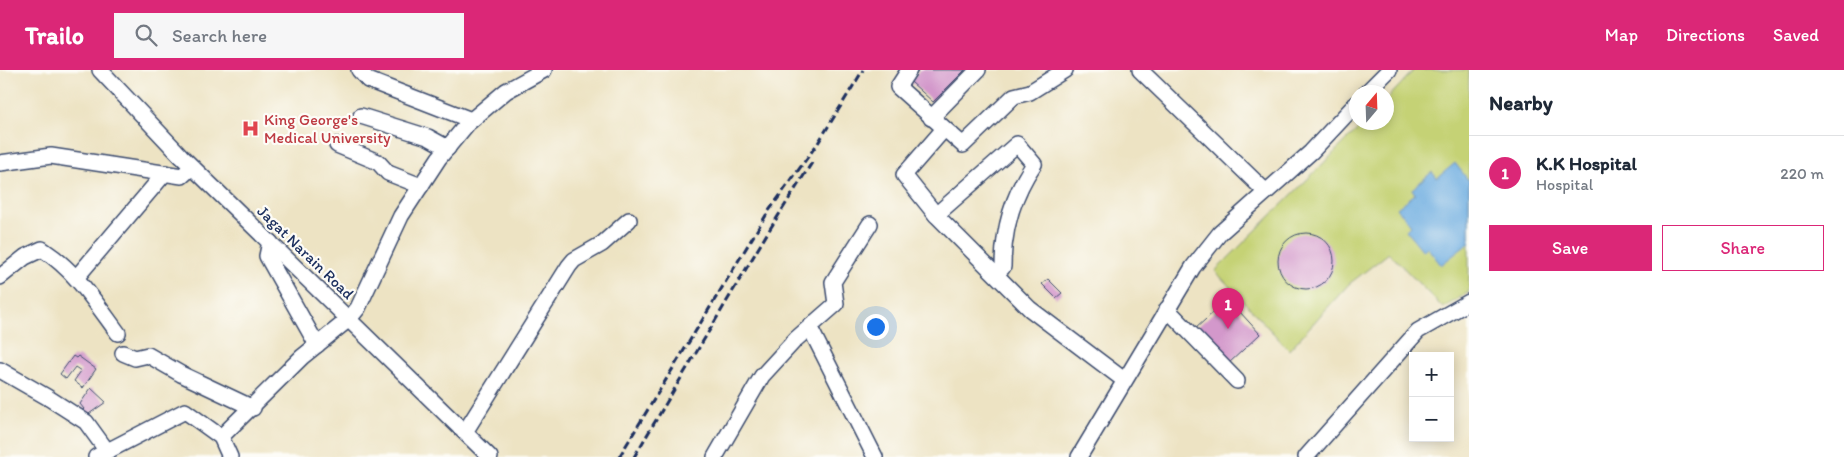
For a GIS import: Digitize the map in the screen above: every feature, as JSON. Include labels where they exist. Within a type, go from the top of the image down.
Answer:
[{"type":"street","name":"Jagat Narain Road","points":[[100,70],[192,167],[490,457]]},
{"type":"street","points":[[359,70],[368,80],[471,120]]},
{"type":"street","points":[[221,437],[253,408],[302,357],[349,319],[358,308],[401,216],[448,148],[471,120],[526,75],[544,70]]},
{"type":"street","points":[[909,70],[898,87],[963,145],[1014,96],[1030,92],[1065,70]]},
{"type":"street","points":[[931,118],[978,70]]},
{"type":"street","points":[[1140,70],[1266,192]]},
{"type":"street","points":[[1374,85],[1389,70]]},
{"type":"street","points":[[1079,457],[1193,267],[1220,233],[1311,152],[1349,111]]},
{"type":"street","points":[[361,116],[428,137],[448,148]]},
{"type":"street","points":[[944,129],[904,176],[936,215],[1030,309],[1124,380]]},
{"type":"street","points":[[936,215],[1017,144],[1034,164],[1025,178],[1008,216],[1003,246],[1003,267],[996,274]]},
{"type":"street","points":[[337,145],[378,162],[388,173],[421,186]]},
{"type":"street","points":[[0,164],[51,156],[182,176],[192,167]]},
{"type":"street","points":[[76,278],[166,173]]},
{"type":"street","points":[[465,432],[569,266],[574,260],[602,244],[630,220]]},
{"type":"street","points":[[715,457],[762,376],[836,304],[833,282],[870,224]]},
{"type":"street","points":[[270,242],[267,256],[317,345]]},
{"type":"street","points":[[0,278],[25,257],[42,249],[62,262],[118,333]]},
{"type":"street","points":[[1306,457],[1418,331],[1469,302]]},
{"type":"street","points":[[1167,310],[1238,381]]},
{"type":"street","points":[[810,328],[875,457]]},
{"type":"street","points":[[123,353],[135,358],[148,355],[181,374],[253,408]]},
{"type":"street","points":[[0,370],[48,396],[86,422],[102,454],[185,411],[221,437],[230,457]]},
{"type":"green space","points":[[1414,70],[1469,70],[1469,292],[1443,308],[1389,253],[1349,284],[1289,350],[1215,271],[1357,130],[1394,130],[1394,91]]},
{"type":"water","points":[[1455,163],[1469,181],[1469,243],[1441,265],[1427,247],[1423,251],[1406,230],[1411,225],[1397,208],[1415,194],[1412,189],[1432,172],[1437,178]]},
{"type":"building","points":[[919,70],[965,70],[933,102],[911,82]]},
{"type":"building","points":[[1306,233],[1317,235],[1326,241],[1332,250],[1334,261],[1332,272],[1326,281],[1317,287],[1306,289],[1295,287],[1286,281],[1280,272],[1278,261],[1280,250],[1286,241],[1295,235]]},
{"type":"building","points":[[1048,279],[1062,293],[1056,298],[1042,284]]},
{"type":"building","points":[[1228,299],[1260,334],[1228,364],[1195,329]]},
{"type":"building","points":[[73,356],[76,358],[78,356],[96,369],[83,388],[74,381],[81,371],[75,367],[66,379],[60,374]]},
{"type":"building","points":[[91,388],[106,402],[86,416],[80,404]]},
{"type":"railway","points":[[619,457],[768,212],[818,143],[863,70]]},
{"type":"railway","points":[[634,457],[768,232],[813,161]]},
{"type":"place","name":"King George's Medical University","points":[[250,128]]},
{"type":"place","name":"K.K Hospital","points":[[1228,329]]}]
